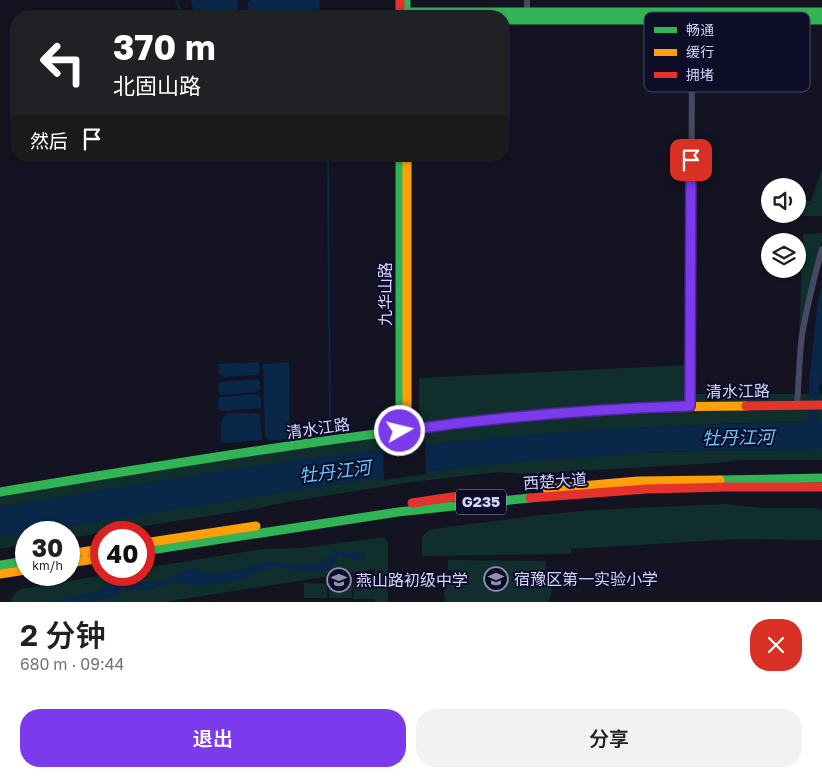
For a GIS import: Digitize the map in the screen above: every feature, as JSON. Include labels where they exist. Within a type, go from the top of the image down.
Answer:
[{"type":"main road","points":[[510,16],[644,16]]},
{"type":"main road","points":[[510,19],[527,16]]},
{"type":"main road","name":"九华山路","points":[[400,162],[404,431]]},
{"type":"main road","name":"九华山路","points":[[404,431],[406,162]]},
{"type":"main road","name":"清水江路","points":[[0,492],[208,458],[404,431],[532,416],[646,407],[822,405]]},
{"type":"main road","name":"西楚大道","points":[[155,541],[452,497],[638,481],[822,478]]},
{"type":"main road","name":"西楚大道","points":[[155,549],[398,512],[504,500],[656,489],[822,487]]},
{"type":"main road","points":[[0,564],[15,562]]},
{"type":"main road","points":[[0,574],[15,572]]},
{"type":"street","points":[[527,0],[527,16]]},
{"type":"street","points":[[690,406],[692,92]]},
{"type":"street","points":[[800,405],[802,337],[822,249]]},
{"type":"green space","points":[[822,170],[822,216],[806,216],[806,201],[811,201]]},
{"type":"green space","points":[[822,233],[822,240],[811,282],[797,390],[801,278],[806,278],[806,234]]},
{"type":"green space","points":[[687,365],[687,398],[682,401],[641,404],[695,402],[695,394],[822,394],[822,422],[738,423],[581,431],[425,445],[425,421],[421,420],[419,414],[419,378]]},
{"type":"green space","points":[[393,433],[393,448],[244,468],[0,507],[0,494]]},
{"type":"green space","points":[[822,449],[822,460],[741,460],[523,474],[498,472],[412,482],[155,524],[155,521],[99,521],[323,486],[501,463],[621,454]]},
{"type":"green space","points":[[726,504],[763,508],[815,508],[822,510],[822,540],[737,539],[571,549],[571,554],[422,556],[422,537],[429,530],[440,528],[592,510]]},
{"type":"green space","points":[[90,522],[90,535],[80,536],[80,524]]},
{"type":"green space","points":[[15,535],[15,546],[0,549],[0,537]]},
{"type":"green space","points":[[384,537],[388,542],[388,602],[375,602],[375,599],[353,599],[353,584],[375,584],[375,569],[164,602],[10,602],[14,594],[20,589],[38,586],[80,586],[80,579],[90,577],[90,586],[155,586],[155,566],[263,549],[302,548]]},
{"type":"green space","name":"宿豫区第一实验小学","points":[[448,560],[546,561],[546,570],[543,571],[551,585],[550,598],[548,602],[446,602],[445,585],[453,570],[448,570]]},
{"type":"green space","points":[[304,583],[327,584],[327,598],[304,598]]},
{"type":"green space","points":[[329,584],[352,584],[352,598],[329,598]]},
{"type":"water","points":[[191,0],[238,0],[238,10],[194,10]]},
{"type":"water","points":[[251,0],[320,0],[319,10],[247,10],[248,3]]},
{"type":"water","points":[[822,286],[821,386],[809,384],[818,300]]},
{"type":"water","points":[[259,362],[259,375],[223,377],[219,374],[218,364]]},
{"type":"water","points":[[289,362],[290,438],[270,441],[265,438],[263,364]]},
{"type":"water","points":[[258,379],[260,381],[260,390],[257,392],[220,395],[218,390],[218,383],[221,382]]},
{"type":"water","points":[[257,394],[261,398],[261,408],[221,411],[218,409],[220,397]]},
{"type":"water","points":[[228,413],[258,413],[260,415],[262,440],[221,442],[221,422]]},
{"type":"water","name":"牡丹江河","points":[[822,422],[822,449],[643,453],[503,463],[397,475],[102,521],[90,521],[90,523],[80,525],[80,521],[15,521],[15,535],[0,537],[0,507],[174,478],[305,459],[467,440],[644,427]]},
{"type":"water","points":[[335,552],[363,552],[366,554],[362,561],[339,556],[330,569],[319,572],[270,568],[236,581],[208,586],[171,582],[148,590],[122,588],[115,597],[88,602],[39,602],[60,600],[97,592],[103,586],[155,586],[155,582],[196,568],[214,574],[259,563],[279,562],[303,565],[323,561]]},
{"type":"pier","points":[[425,442],[426,474],[384,480],[383,447]]},
{"type":"waterway","points":[[176,0],[180,10]]},
{"type":"waterway","points":[[328,162],[330,432]]},
{"type":"waterway","points":[[812,435],[815,372]]},
{"type":"traffic: fast","points":[[406,0],[406,10]]},
{"type":"traffic: fast","points":[[510,12],[644,12]]},
{"type":"traffic: fast","points":[[644,12],[810,12]]},
{"type":"traffic: fast","points":[[810,12],[822,12]]},
{"type":"traffic: fast","points":[[510,20],[644,20]]},
{"type":"traffic: fast","points":[[810,20],[822,20]]},
{"type":"traffic: fast","points":[[400,162],[400,431]]},
{"type":"traffic: fast","points":[[0,492],[364,435],[511,418],[584,412]]},
{"type":"traffic: fast","points":[[720,480],[822,478]]},
{"type":"traffic: fast","points":[[155,549],[398,512],[530,498]]},
{"type":"traffic: fast","points":[[0,565],[15,563]]},
{"type":"traffic: slow","points":[[407,162],[407,430]]},
{"type":"traffic: slow","points":[[584,412],[646,407],[746,406]]},
{"type":"traffic: slow","points":[[547,489],[638,481],[720,480]]},
{"type":"traffic: slow","points":[[155,541],[256,526]]},
{"type":"traffic: slow","points":[[80,552],[90,551]]},
{"type":"traffic: slow","points":[[80,561],[90,560]]},
{"type":"traffic: slow","points":[[0,574],[15,572]]},
{"type":"traffic: jam","points":[[400,0],[400,10]]},
{"type":"traffic: jam","points":[[746,406],[822,405]]},
{"type":"traffic: jam","points":[[530,498],[647,489],[822,487]]},
{"type":"traffic: jam","points":[[412,503],[488,494]]},
{"type":"place","name":"宿豫区第一实验小学","points":[[496,579]]},
{"type":"place","name":"燕山路初级中学","points":[[339,580]]},
{"type":"route","points":[[400,431],[532,416],[646,407],[690,406],[691,160]]}]
